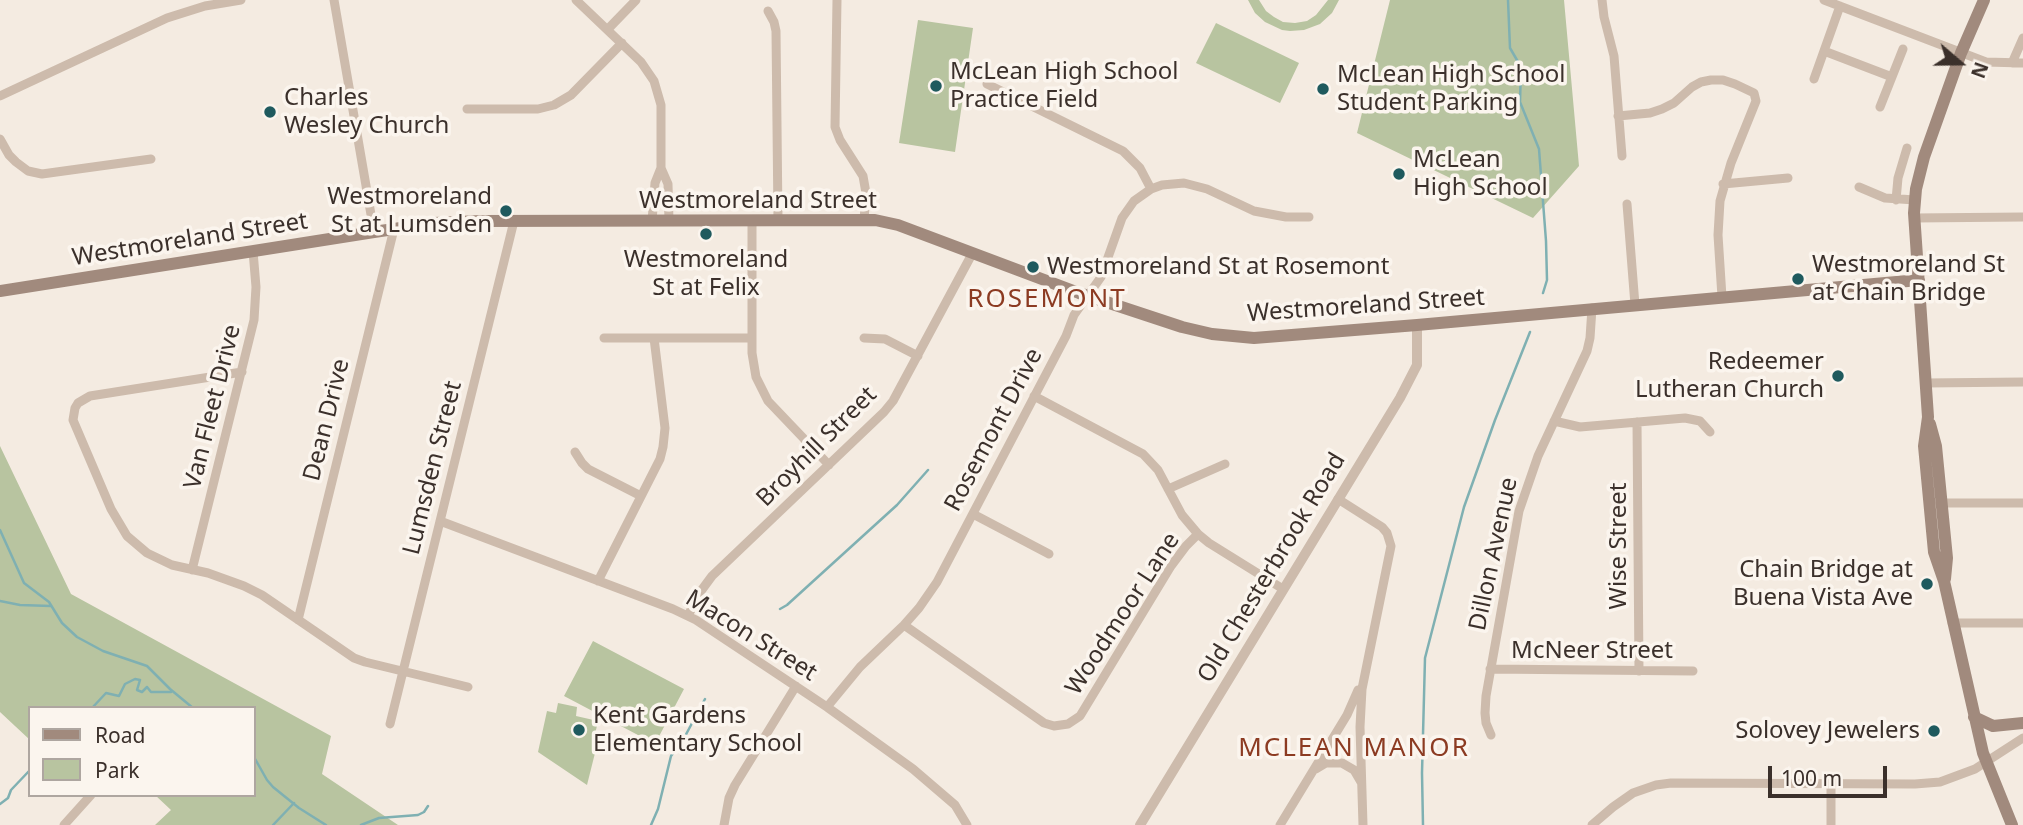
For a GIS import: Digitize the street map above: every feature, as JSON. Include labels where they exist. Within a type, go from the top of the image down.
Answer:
[{"type":"main road","points":[[1984,0],[1961,53],[1922,163],[1914,200],[1914,218],[1928,417],[1924,446],[1936,559],[1944,581],[1986,762],[2012,825]]},
{"type":"main road","name":"Westmoreland Street","points":[[0,291],[394,229],[450,222],[514,221],[864,220],[898,225],[1088,297],[1191,330],[1237,337],[1269,338],[1919,280]]},
{"type":"main road","points":[[1928,417],[1936,446],[1947,558],[1944,581]]},
{"type":"main road","points":[[1974,717],[1993,726],[2023,723]]},
{"type":"street","points":[[0,96],[167,18],[205,6],[240,0]]},
{"type":"street","points":[[334,0],[374,232]]},
{"type":"street","points":[[576,0],[648,71],[659,93],[661,168],[655,183],[652,221]]},
{"type":"street","points":[[608,29],[636,0]]},
{"type":"street","points":[[837,0],[835,127],[843,147],[863,176],[866,193],[864,220]]},
{"type":"street","points":[[1602,0],[1614,56],[1622,156]]},
{"type":"street","points":[[1824,0],[1989,62],[2023,62]]},
{"type":"street","points":[[1814,79],[1840,6]]},
{"type":"street","points":[[768,11],[776,31],[778,220]]},
{"type":"street","points":[[2012,63],[2023,38]]},
{"type":"street","points":[[467,109],[538,108],[554,105],[571,95],[622,43]]},
{"type":"street","points":[[1880,107],[1903,49]]},
{"type":"street","points":[[1824,51],[1892,77]]},
{"type":"street","points":[[1618,116],[1662,109],[1674,103],[1692,87],[1711,80],[1735,84],[1754,93],[1756,100],[1723,184],[1720,201],[1718,235],[1722,297]]},
{"type":"street","points":[[987,84],[1123,150],[1140,168],[1151,189],[1172,183],[1184,183],[1206,189],[1254,211],[1286,217],[1309,217]]},
{"type":"street","points":[[0,139],[16,162],[28,171],[42,174],[151,159]]},
{"type":"street","points":[[1896,200],[1898,178],[1907,148]]},
{"type":"street","points":[[661,168],[668,184],[669,221]]},
{"type":"street","points":[[1723,184],[1788,178]]},
{"type":"street","points":[[1859,187],[1885,198],[1914,200]]},
{"type":"street","name":"Rosemont Drive","points":[[827,707],[848,680],[904,625],[932,589],[1074,315],[1101,277],[1122,218],[1141,195],[1151,189]]},
{"type":"street","points":[[1627,204],[1635,304]]},
{"type":"street","points":[[1914,218],[2023,217]]},
{"type":"street","points":[[751,220],[753,366],[761,389],[781,416],[829,465]]},
{"type":"street","name":"Lumsden Street","points":[[390,724],[514,221]]},
{"type":"street","name":"Dean Drive","points":[[298,620],[394,229]]},
{"type":"street","name":"Van Fleet Drive","points":[[192,570],[254,320],[256,287],[253,251]]},
{"type":"street","name":"Broyhill Street","points":[[688,616],[712,576],[892,401],[972,254]]},
{"type":"street","name":"Dillon Avenue","points":[[1491,735],[1485,713],[1490,668],[1522,501],[1538,456],[1587,351],[1592,309]]},
{"type":"street","name":"Old Chesterbrook Road","points":[[1140,825],[1413,374],[1418,348],[1417,325]]},
{"type":"street","points":[[604,338],[752,338]]},
{"type":"street","points":[[598,581],[660,459],[665,436],[654,338]]},
{"type":"street","points":[[864,338],[885,339],[918,356]]},
{"type":"street","points":[[242,372],[75,400],[75,426],[119,525],[136,545],[147,553],[172,565],[225,579],[262,595],[354,658],[468,687]]},
{"type":"street","points":[[1926,383],[2023,382]]},
{"type":"street","points":[[1034,396],[1143,454],[1158,470],[1182,515],[1198,534],[1283,589]]},
{"type":"street","points":[[1554,421],[1580,427],[1693,419],[1706,426],[1710,432]]},
{"type":"street","name":"Wise Street","points":[[1637,422],[1639,671]]},
{"type":"street","points":[[575,452],[589,469],[641,496]]},
{"type":"street","points":[[1168,489],[1225,464]]},
{"type":"street","points":[[1338,499],[1382,527],[1391,546],[1364,673],[1360,705],[1363,825]]},
{"type":"street","points":[[1940,503],[2023,503]]},
{"type":"street","points":[[973,514],[1049,554]]},
{"type":"street","name":"Macon Street","points":[[440,521],[688,616],[796,686],[905,763],[947,797],[967,825]]},
{"type":"street","name":"Woodmoor Lane","points":[[904,625],[1044,723],[1054,726],[1068,724],[1080,716],[1171,566],[1198,534]]},
{"type":"street","points":[[1952,622],[2023,623]]},
{"type":"street","name":"McNeer Street","points":[[1490,668],[1693,671]]},
{"type":"street","points":[[1280,825],[1347,715],[1364,673]]},
{"type":"street","points":[[724,825],[729,798],[735,785],[796,686]]},
{"type":"street","points":[[1592,825],[1626,797],[1656,785],[1690,782],[1934,783],[1957,777],[2023,738]]},
{"type":"street","points":[[1312,773],[1326,763],[1342,763],[1354,770],[1361,783]]},
{"type":"street","points":[[1831,783],[1831,825]]},
{"type":"street","points":[[64,825],[90,797]]},
{"type":"green space","points":[[1248,0],[1259,0],[1274,17],[1283,22],[1295,23],[1307,21],[1316,15],[1328,0],[1339,0],[1332,13],[1320,24],[1304,30],[1290,31],[1265,22],[1255,13]]},
{"type":"green space","points":[[1390,0],[1564,0],[1579,166],[1533,218],[1357,133]]},
{"type":"green space","name":"McLean High School Practice Field","points":[[918,20],[973,28],[955,152],[899,143]]},
{"type":"green space","points":[[1216,23],[1299,63],[1280,103],[1196,63]]},
{"type":"green space","points":[[0,446],[71,594],[331,736],[322,774],[398,825],[155,825],[171,810],[157,797],[256,797],[256,706],[28,706],[28,738],[0,712]]},
{"type":"green space","points":[[593,641],[684,689],[655,744],[564,696]]},
{"type":"green space","points":[[558,703],[577,707],[576,716],[598,721],[592,748],[596,749],[587,785],[538,752],[547,711],[556,713]]},
{"type":"waterway","points":[[1508,0],[1510,48],[1521,67],[1520,102],[1539,149],[1546,241],[1547,280],[1543,293]]},
{"type":"waterway","points":[[1423,825],[1425,658],[1464,507],[1530,332]]},
{"type":"waterway","points":[[780,609],[897,505],[928,470]]},
{"type":"waterway","points":[[0,530],[24,583],[49,602],[62,623],[77,637],[103,651],[147,666],[191,706]]},
{"type":"waterway","points":[[0,601],[51,606]]},
{"type":"waterway","points":[[94,706],[106,693],[119,696],[125,684],[135,679],[140,680],[137,690],[142,692],[147,687],[151,692],[171,692]]},
{"type":"waterway","points":[[651,825],[658,809],[671,756],[683,740],[705,699]]},
{"type":"waterway","points":[[256,761],[273,787],[326,825]]},
{"type":"waterway","points":[[0,804],[28,772]]},
{"type":"waterway","points":[[273,825],[294,803]]},
{"type":"waterway","points":[[361,825],[379,818],[418,815],[428,806]]},
{"type":"place","name":"McLean High School Practice Field","points":[[936,86]]},
{"type":"place","name":"McLean High School Student Parking","points":[[1323,89]]},
{"type":"place","name":"Charles Wesley Church","points":[[270,112]]},
{"type":"place","name":"McLean High School","points":[[1399,174]]},
{"type":"place","name":"Westmoreland St at Lumsden","points":[[506,211]]},
{"type":"place","name":"Westmoreland St at Felix","points":[[706,234]]},
{"type":"place","name":"Westmoreland St at Rosemont","points":[[1033,267]]},
{"type":"place","name":"Westmoreland St at Chain Bridge","points":[[1798,279]]},
{"type":"place","name":"Redeemer Lutheran Church","points":[[1838,376]]},
{"type":"place","name":"Chain Bridge at Buena Vista Ave","points":[[1927,584]]},
{"type":"place","name":"Kent Gardens Elementary School","points":[[579,730]]},
{"type":"place","name":"Solovey Jewelers","points":[[1934,731]]},
{"type":"district","name":"ROSEMONT","points":[[1047,300]]},
{"type":"district","name":"MCLEAN MANOR","points":[[1354,749]]}]
